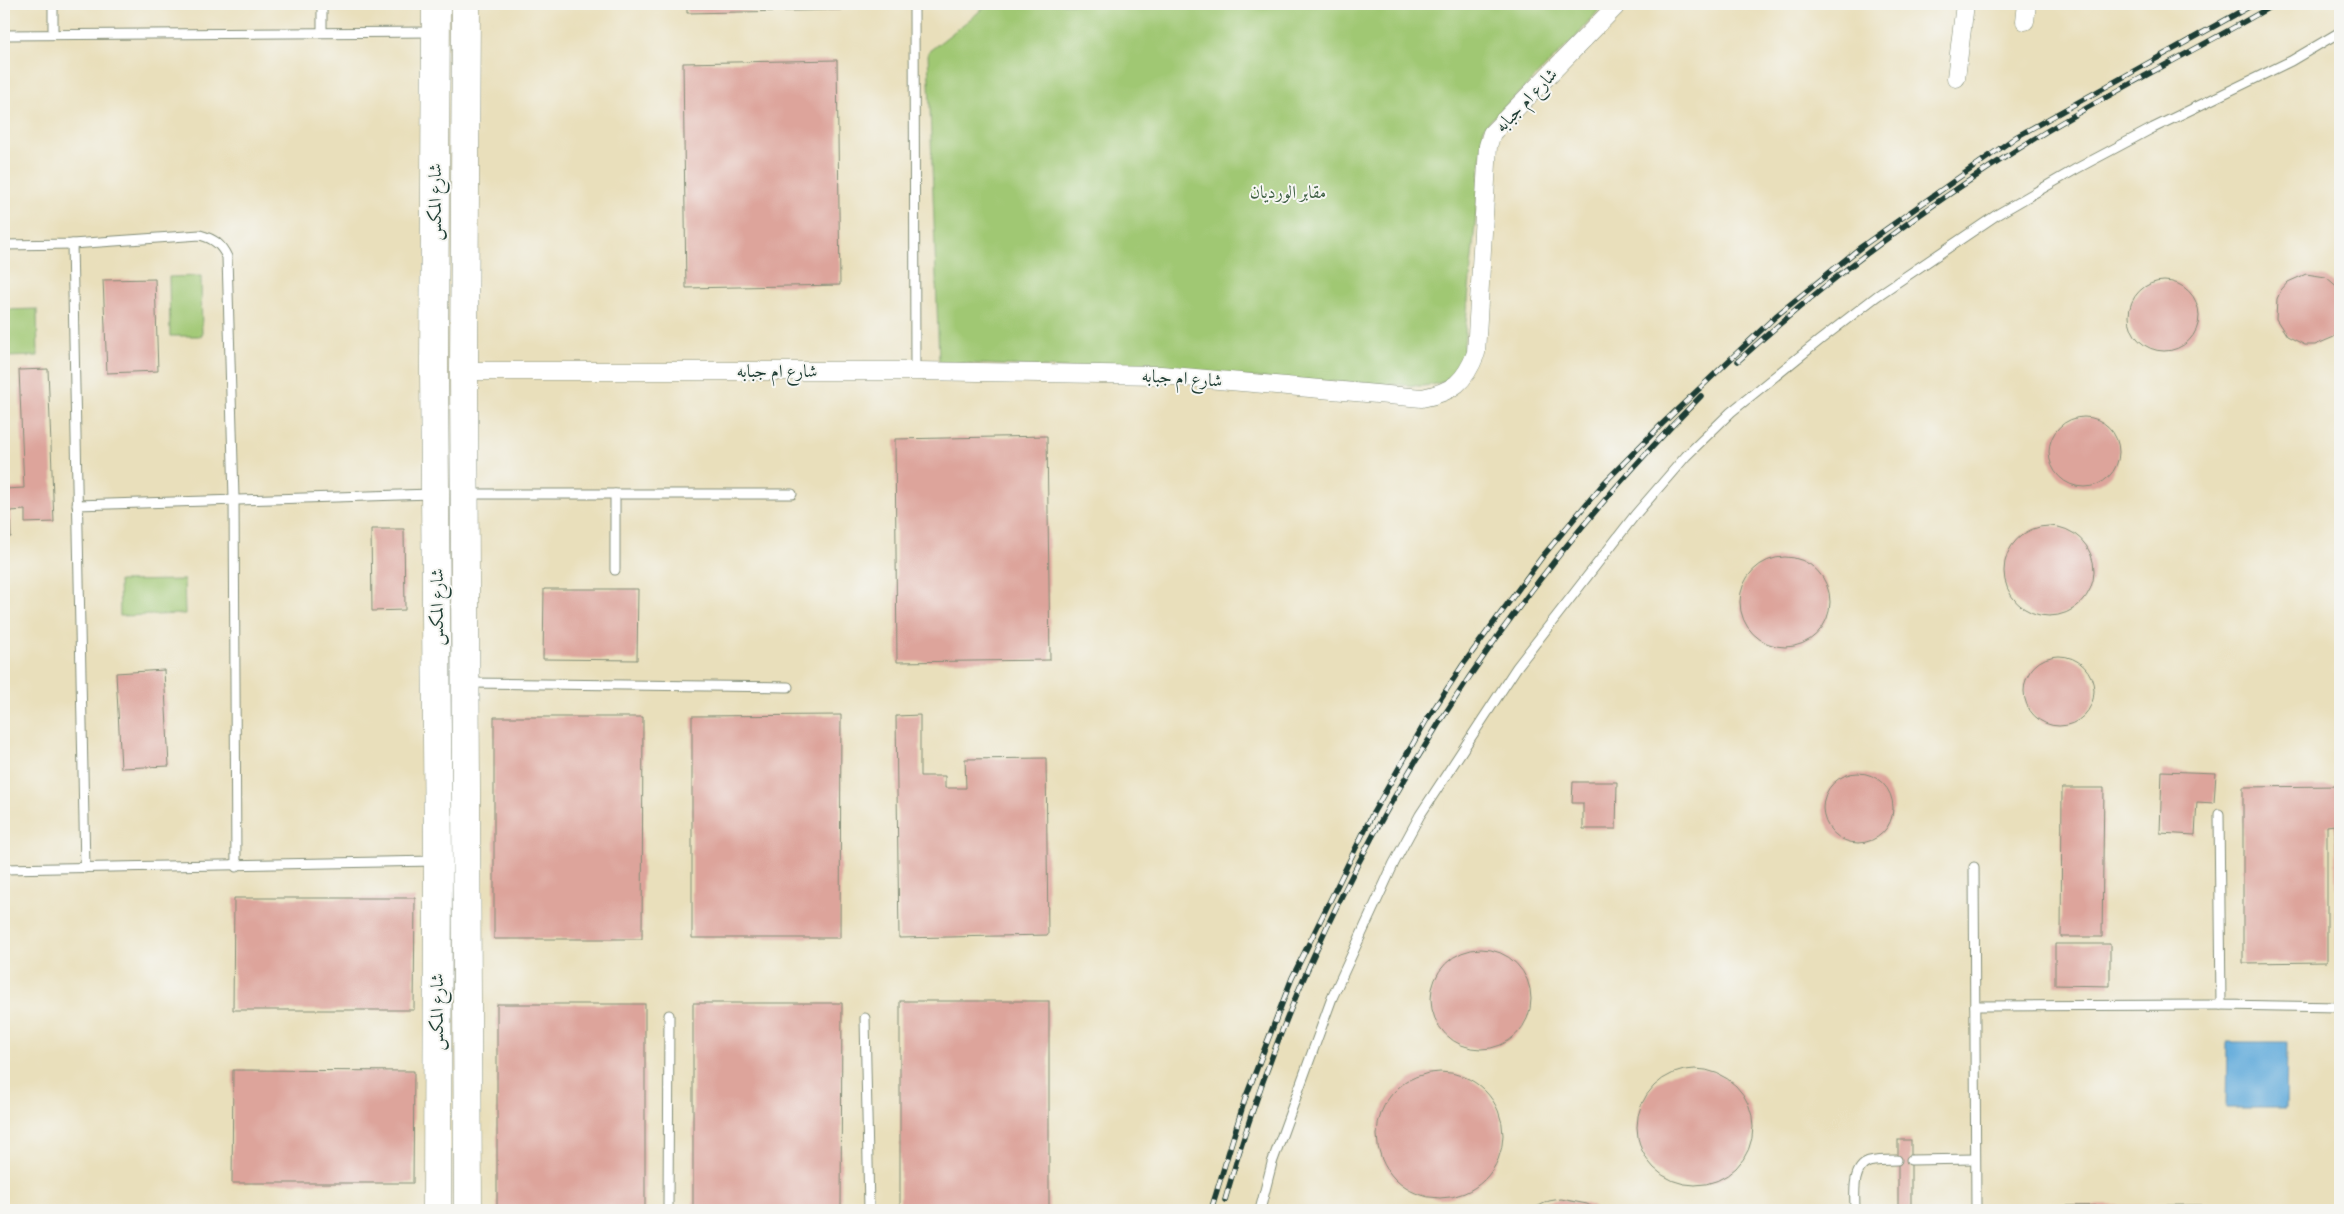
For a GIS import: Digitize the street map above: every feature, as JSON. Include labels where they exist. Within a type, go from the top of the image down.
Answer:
[{"type":"main road","name":"شارع المكس","points":[[436,4],[434,368],[438,861],[437,1210]]},
{"type":"main road","name":"شارع المكس","points":[[466,4],[464,372],[468,1210]]},
{"type":"street","name":"شارع ام جبابه","points":[[464,372],[915,372],[1161,375],[1422,398],[1441,394],[1457,385],[1469,370],[1476,353],[1488,146],[1492,133],[1618,4]]},
{"type":"street","points":[[1956,78],[1965,4]]},
{"type":"lane","points":[[52,4],[53,34]]},
{"type":"lane","points":[[322,4],[322,32]]},
{"type":"lane","points":[[914,4],[915,372]]},
{"type":"lane","points":[[4,35],[436,32]]},
{"type":"lane","points":[[1260,1210],[1272,1163],[1332,998],[1371,913],[1420,815],[1517,667],[1629,522],[1686,456],[1731,412],[1820,340],[1877,296],[1998,214],[2152,128],[2292,61],[2340,32]]},
{"type":"lane","points":[[4,245],[72,244],[200,235],[215,240],[223,248],[227,257],[234,498],[236,867]]},
{"type":"lane","points":[[72,244],[85,868]]},
{"type":"lane","points":[[77,504],[234,498],[436,494]]},
{"type":"lane","points":[[465,494],[792,494]]},
{"type":"lane","points":[[615,494],[615,570]]},
{"type":"lane","points":[[465,683],[788,687]]},
{"type":"lane","points":[[2219,814],[2221,1005]]},
{"type":"lane","points":[[4,869],[236,867],[438,861]]},
{"type":"lane","points":[[1974,867],[1976,1210]]},
{"type":"lane","points":[[1975,1006],[2221,1005],[2340,1007]]},
{"type":"lane","points":[[668,1210],[669,1015]]},
{"type":"lane","points":[[865,1018],[869,1210]]},
{"type":"lane","points":[[1911,1160],[1975,1159]]},
{"type":"lane","points":[[1855,1210],[1856,1178],[1861,1169],[1868,1162],[1897,1160]]},
{"type":"green space","name":"مقابر الورديان","points":[[989,4],[1604,4],[1577,36],[1484,127],[1463,355],[1457,370],[1448,379],[1437,384],[1422,386],[939,362],[928,52]]},
{"type":"green space","points":[[201,276],[202,336],[170,336],[169,277]]},
{"type":"green space","points":[[37,309],[38,356],[4,357],[4,310]]},
{"type":"green space","points":[[184,580],[185,614],[120,616],[119,581]]},
{"type":"water","points":[[2227,1042],[2287,1042],[2286,1108],[2226,1108]]},
{"type":"building","points":[[687,4],[841,4],[841,10],[687,13]]},
{"type":"building","points":[[837,60],[840,285],[686,288],[683,63]]},
{"type":"building","points":[[2306,274],[2326,277],[2340,289],[2340,329],[2334,337],[2315,345],[2305,345],[2287,336],[2276,319],[2277,299],[2281,290],[2288,282]]},
{"type":"building","points":[[155,279],[158,371],[107,373],[103,280]]},
{"type":"building","points":[[2171,281],[2184,287],[2193,296],[2197,302],[2199,316],[2197,330],[2189,341],[2178,349],[2157,351],[2150,349],[2139,341],[2131,330],[2129,309],[2131,302],[2139,291],[2150,283]]},
{"type":"building","points":[[48,369],[54,522],[25,523],[25,510],[10,511],[11,537],[4,537],[4,489],[24,488],[19,370]]},
{"type":"building","points":[[2091,417],[2104,423],[2113,432],[2117,438],[2119,452],[2117,466],[2109,477],[2098,485],[2077,487],[2070,485],[2059,477],[2051,466],[2049,445],[2051,438],[2059,427],[2070,419]]},
{"type":"building","points":[[1047,436],[1050,660],[897,662],[895,439]]},
{"type":"building","points":[[2049,526],[2066,530],[2081,539],[2090,554],[2094,571],[2090,588],[2081,603],[2066,612],[2049,616],[2032,612],[2017,603],[2008,588],[2004,571],[2008,554],[2017,539],[2032,530]]},
{"type":"building","points":[[371,529],[404,529],[405,610],[372,611]]},
{"type":"building","points":[[1785,557],[1802,561],[1817,570],[1826,585],[1830,602],[1826,619],[1817,634],[1802,643],[1785,647],[1768,643],[1753,634],[1744,619],[1740,602],[1744,585],[1753,570],[1768,561]]},
{"type":"building","points":[[544,589],[638,589],[637,660],[543,659]]},
{"type":"building","points":[[2066,656],[2079,662],[2088,671],[2092,677],[2094,691],[2092,705],[2084,716],[2073,724],[2052,726],[2045,724],[2034,716],[2026,705],[2024,684],[2026,677],[2034,666],[2045,658]]},
{"type":"building","points":[[164,670],[169,766],[121,768],[116,673]]},
{"type":"building","points":[[841,715],[840,938],[692,938],[692,716]]},
{"type":"building","points":[[920,715],[920,776],[945,776],[945,788],[966,788],[965,759],[1046,758],[1048,935],[899,938],[896,716]]},
{"type":"building","points":[[494,717],[643,717],[642,939],[494,939]]},
{"type":"building","points":[[2162,771],[2216,773],[2214,803],[2197,802],[2195,835],[2160,833]]},
{"type":"building","points":[[1858,773],[1871,776],[1883,783],[1890,795],[1893,808],[1890,821],[1883,833],[1871,840],[1858,843],[1845,840],[1833,833],[1826,821],[1823,808],[1826,795],[1833,783],[1845,776]]},
{"type":"building","points":[[1573,782],[1617,782],[1616,829],[1583,829],[1583,803],[1572,803]]},
{"type":"building","points":[[2340,786],[2340,950],[2336,950],[2335,825],[2327,826],[2327,962],[2243,963],[2243,787]]},
{"type":"building","points":[[2062,788],[2104,788],[2102,937],[2061,937]]},
{"type":"building","points":[[234,898],[415,898],[414,1010],[233,1010]]},
{"type":"building","points":[[2055,944],[2110,944],[2110,986],[2055,985]]},
{"type":"building","points":[[1481,949],[1500,953],[1516,964],[1527,980],[1531,999],[1527,1018],[1516,1034],[1500,1045],[1481,1049],[1462,1045],[1446,1034],[1435,1018],[1431,999],[1435,980],[1446,964],[1462,953]]},
{"type":"building","points":[[900,1001],[1049,1001],[1049,1210],[900,1210]]},
{"type":"building","points":[[693,1003],[842,1003],[841,1210],[693,1210]]},
{"type":"building","points":[[497,1004],[645,1004],[645,1210],[497,1210]]},
{"type":"building","points":[[1695,1069],[1717,1073],[1736,1086],[1749,1105],[1753,1127],[1749,1149],[1736,1168],[1717,1181],[1695,1185],[1673,1181],[1654,1168],[1641,1149],[1637,1127],[1641,1105],[1654,1086],[1673,1073]]},
{"type":"building","points":[[233,1070],[414,1071],[413,1183],[232,1183]]},
{"type":"building","points":[[1440,1072],[1464,1077],[1485,1090],[1498,1111],[1503,1135],[1498,1159],[1485,1180],[1464,1193],[1440,1198],[1416,1193],[1395,1180],[1382,1159],[1377,1135],[1382,1111],[1395,1090],[1416,1077]]},
{"type":"building","points":[[1898,1140],[1911,1140],[1911,1210],[1898,1210]]},
{"type":"building","points":[[1561,1199],[1587,1204],[1598,1210],[1530,1210],[1549,1201]]},
{"type":"building","points":[[2201,1205],[2201,1210],[2008,1210],[2008,1206]]},
{"type":"railway","points":[[1211,1210],[1245,1099],[1292,978],[1373,813],[1426,721],[1462,666],[1542,557],[1604,483],[1662,424],[1776,316],[1861,247],[2016,137],[2254,4]]},
{"type":"railway","points":[[1738,361],[1811,298],[1887,238],[1966,183],[2075,114],[2275,4]]},
{"type":"railway","points":[[1225,1200],[1261,1087],[1304,977],[1355,870],[1412,768],[1475,669],[1545,574],[1620,483],[1701,396]]}]
